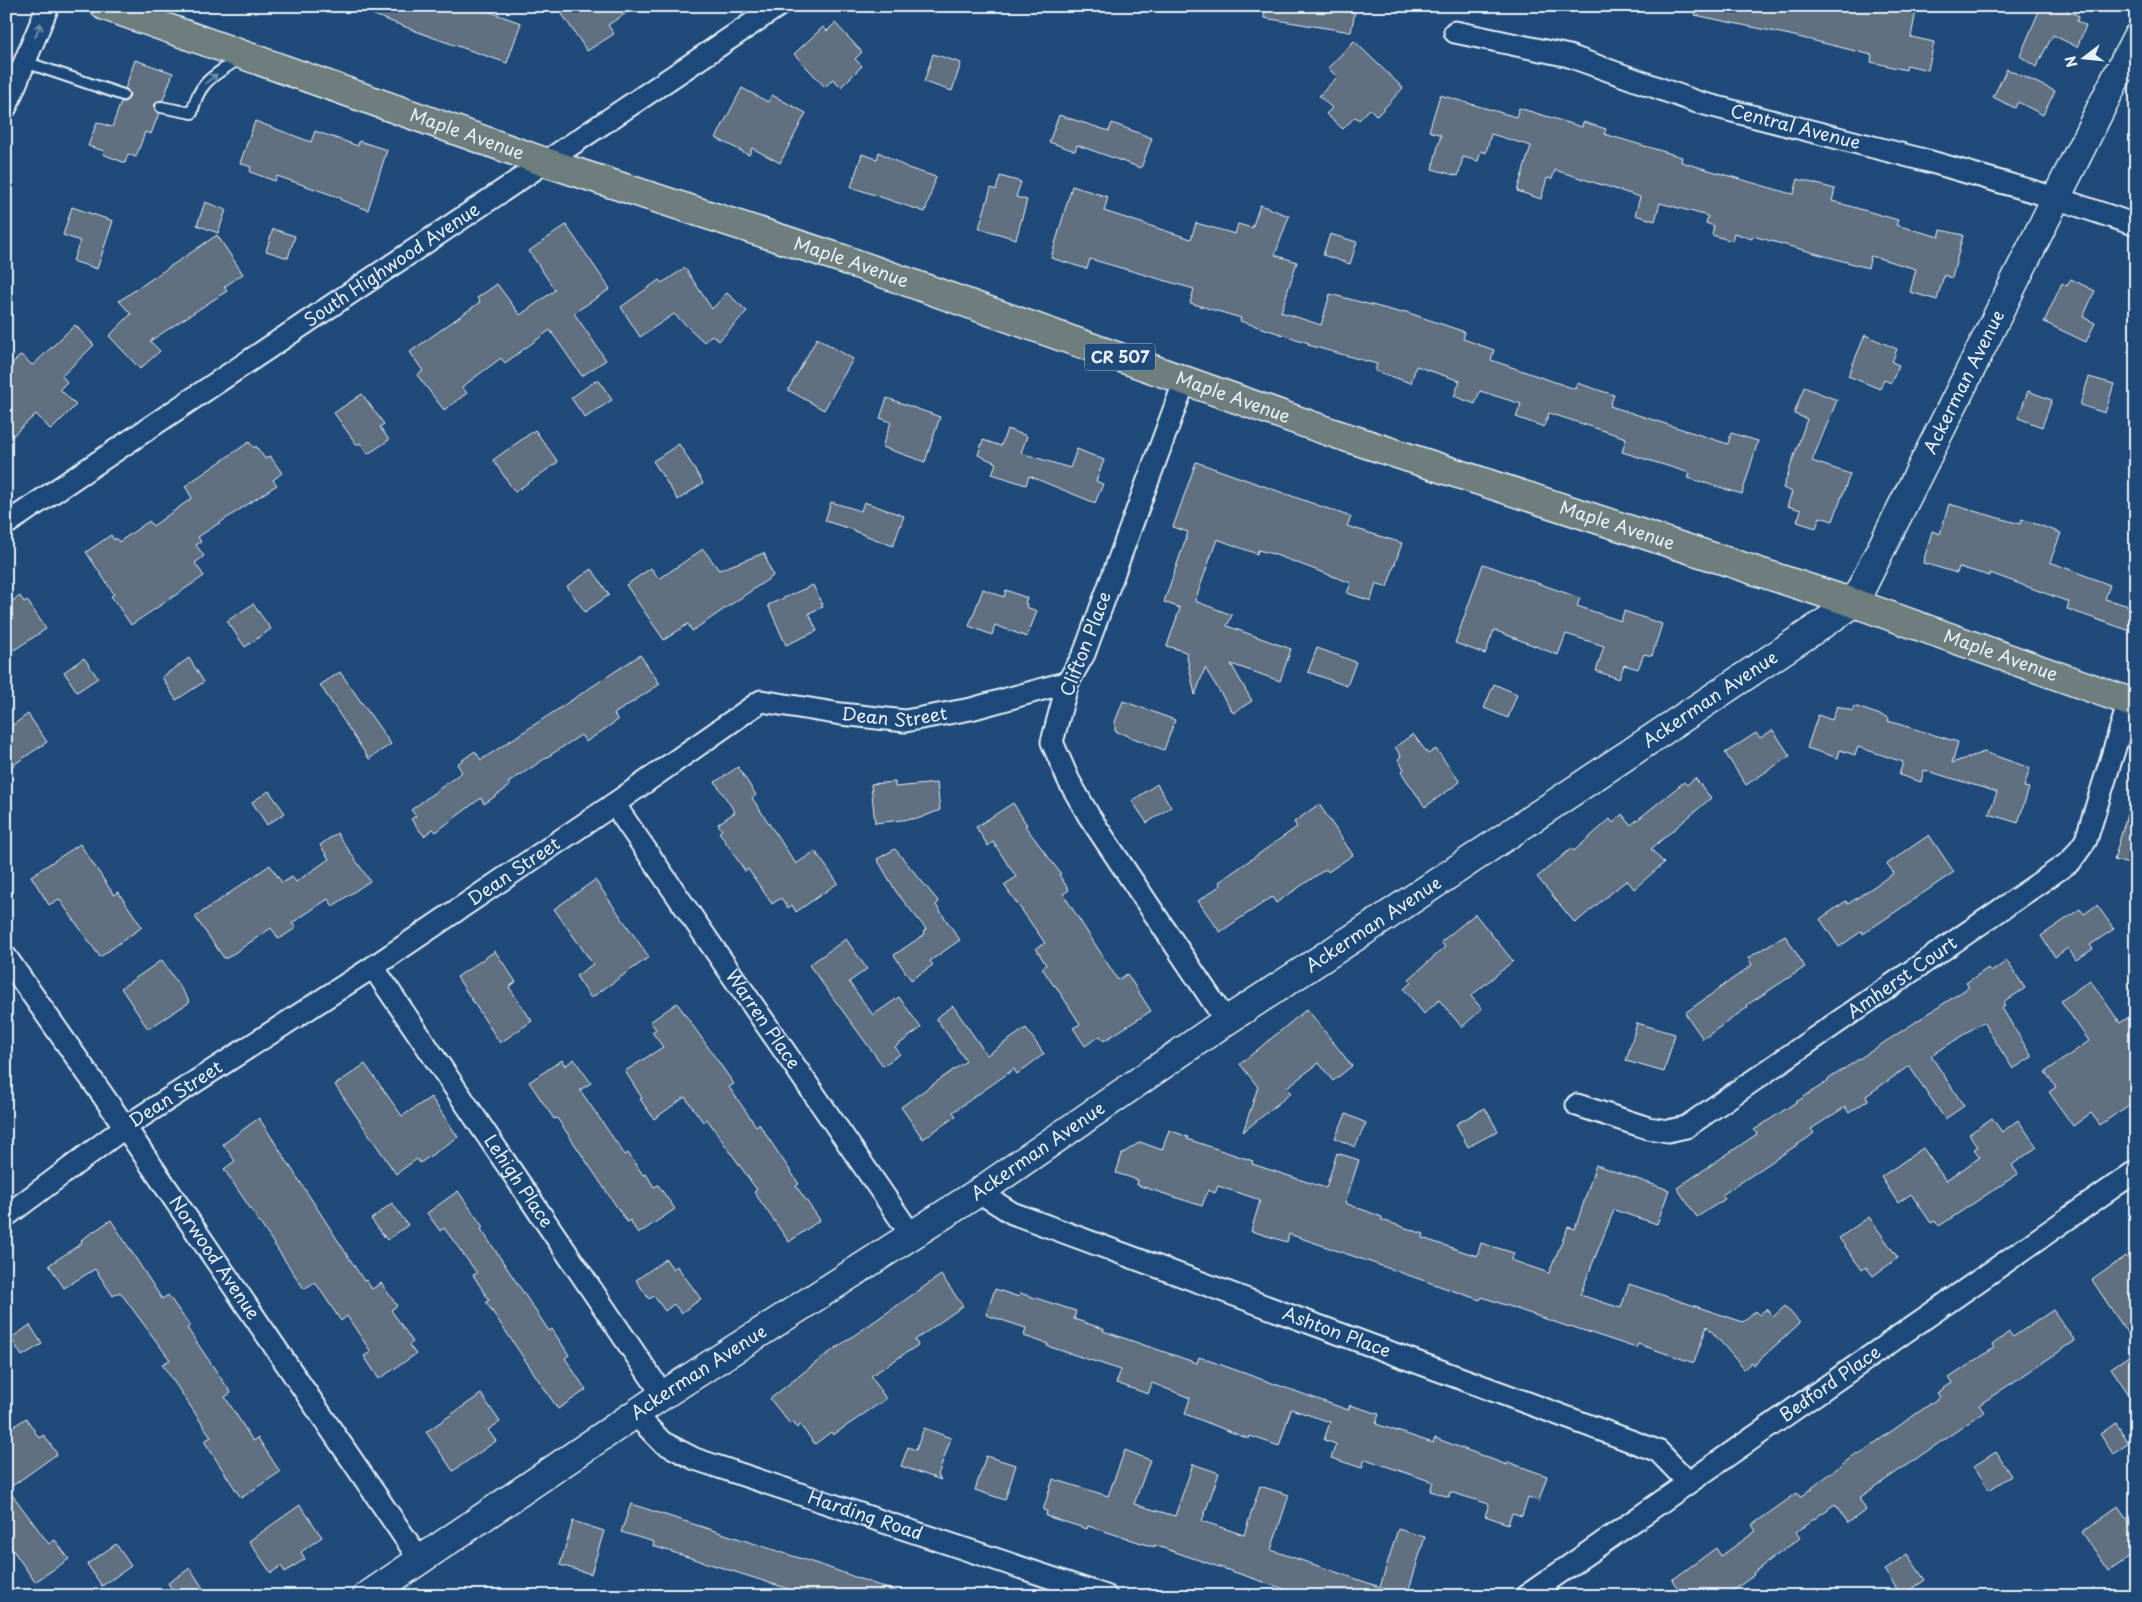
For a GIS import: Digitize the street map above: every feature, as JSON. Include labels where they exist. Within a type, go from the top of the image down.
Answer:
[{"type":"main road","name":"Maple Avenue","points":[[105,6],[545,162],[840,258],[1330,432],[1854,603],[2133,703]]},
{"type":"street","points":[[6,107],[48,6]]},
{"type":"street","name":"South Highwood Avenue","points":[[6,524],[778,6]]},
{"type":"street","name":"Central Avenue","points":[[1455,32],[1569,56],[1697,102],[1928,161],[2056,198],[2136,226]]},
{"type":"street","name":"Ackerman Avenue","points":[[367,1596],[664,1395],[979,1192],[1226,1020],[1381,920],[1854,603],[2136,38]]},
{"type":"street","name":"Clifton Place","points":[[1185,380],[1084,654],[1068,682],[1052,742],[1069,780],[1089,816],[1226,1020]]},
{"type":"street","name":"Dean Street","points":[[6,1216],[125,1127],[373,967],[614,804],[761,701],[841,714],[906,721],[971,709],[1068,682]]},
{"type":"street","name":"Amherst Court","points":[[1577,1105],[1648,1128],[1668,1131],[1686,1127],[2071,861],[2086,840],[2133,703]]},
{"type":"street","name":"Warren Place","points":[[614,804],[912,1236]]},
{"type":"street","name":"Norwood Avenue","points":[[6,957],[125,1127],[420,1560]]},
{"type":"street","name":"Lehigh Place","points":[[373,967],[664,1395]]},
{"type":"street","name":"Bedford Place","points":[[1526,1596],[2136,1171]]},
{"type":"street","name":"Ashton Place","points":[[979,1192],[1012,1213],[1658,1451],[1688,1482]]},
{"type":"street","name":"Harding Road","points":[[636,1415],[662,1442],[695,1459],[1106,1596]]},
{"type":"lane","points":[[161,107],[192,113],[196,96],[205,82],[244,55]]},
{"type":"lane","points":[[25,62],[123,95]]},
{"type":"building","points":[[356,6],[473,6],[521,23],[507,63],[434,38],[356,8]]},
{"type":"building","points":[[574,6],[637,6],[608,25],[614,34],[587,51],[562,14]]},
{"type":"building","points":[[1265,6],[1356,6],[1351,32],[1264,18]]},
{"type":"building","points":[[1696,6],[1917,6],[1911,37],[1934,42],[1928,70],[1907,65],[1906,70],[1871,62],[1872,55],[1695,15]]},
{"type":"building","points":[[2041,6],[2058,6],[2079,16],[2077,21],[2086,26],[2077,47],[2053,35],[2036,67],[2020,56]]},
{"type":"building","points":[[835,23],[862,52],[855,59],[862,66],[841,87],[833,79],[825,87],[794,54],[823,27],[827,31]]},
{"type":"building","points":[[1354,41],[1403,88],[1377,116],[1370,109],[1359,120],[1355,117],[1343,129],[1326,114],[1332,108],[1319,96],[1337,77],[1328,68]]},
{"type":"building","points":[[933,54],[961,63],[952,91],[924,82]]},
{"type":"building","points":[[135,60],[173,73],[163,100],[158,101],[154,105],[155,110],[159,113],[151,134],[145,132],[136,157],[128,154],[125,163],[103,154],[104,151],[88,146],[97,122],[112,127],[121,102],[125,102],[129,98],[130,93],[125,89]]},
{"type":"building","points":[[2007,69],[2055,91],[2043,115],[2018,102],[2015,108],[1993,97]]},
{"type":"building","points":[[742,88],[768,102],[772,95],[806,113],[780,163],[752,148],[749,155],[716,138]]},
{"type":"building","points":[[1440,95],[1516,117],[1519,108],[1582,127],[1583,122],[1606,129],[1604,134],[1682,157],[1681,162],[1788,193],[1794,194],[1798,179],[1835,189],[1832,201],[1898,220],[1896,225],[1939,237],[1941,230],[1963,235],[1952,278],[1944,275],[1937,300],[1910,292],[1916,269],[1871,256],[1868,268],[1753,236],[1752,239],[1734,233],[1732,241],[1712,235],[1714,226],[1706,223],[1708,216],[1660,203],[1655,221],[1635,215],[1640,197],[1555,170],[1552,179],[1547,178],[1541,199],[1517,191],[1531,146],[1491,134],[1486,153],[1481,151],[1478,161],[1463,157],[1458,176],[1432,169],[1441,135],[1429,131]]},
{"type":"building","points":[[1059,115],[1109,131],[1112,123],[1152,138],[1141,168],[1077,145],[1075,151],[1049,142]]},
{"type":"building","points":[[255,121],[311,142],[315,131],[358,146],[359,141],[387,150],[368,210],[341,200],[341,198],[277,176],[275,181],[250,172],[251,167],[240,163]]},
{"type":"building","points":[[879,152],[908,168],[936,177],[925,212],[851,187],[862,154],[877,159]]},
{"type":"building","points":[[1000,176],[1021,182],[1016,197],[1027,200],[1016,239],[979,228],[991,188],[996,190]]},
{"type":"building","points":[[1072,186],[1108,197],[1104,211],[1191,239],[1196,223],[1235,234],[1238,224],[1252,228],[1260,205],[1289,216],[1275,255],[1297,262],[1281,312],[1321,325],[1330,294],[1402,313],[1403,311],[1465,332],[1463,339],[1494,350],[1491,360],[1575,389],[1577,383],[1614,395],[1610,406],[1728,444],[1731,433],[1758,441],[1742,494],[1688,478],[1690,473],[1622,452],[1626,438],[1549,413],[1544,427],[1516,417],[1521,404],[1480,391],[1475,404],[1454,396],[1460,381],[1416,366],[1411,383],[1375,371],[1377,364],[1308,345],[1309,343],[1240,321],[1241,318],[1190,303],[1194,289],[1090,259],[1087,269],[1051,258]]},
{"type":"building","points":[[205,202],[226,210],[218,233],[197,225]]},
{"type":"building","points":[[72,207],[113,221],[97,269],[73,261],[80,241],[63,235]]},
{"type":"building","points":[[566,225],[610,289],[574,313],[606,360],[582,376],[550,330],[505,363],[501,358],[462,387],[467,393],[444,410],[417,375],[423,371],[410,352],[480,302],[477,298],[497,284],[520,315],[555,290],[529,251]]},
{"type":"building","points":[[273,229],[295,236],[288,258],[266,251]]},
{"type":"building","points":[[1330,234],[1357,242],[1350,264],[1323,255]]},
{"type":"building","points":[[217,235],[243,274],[224,287],[227,291],[150,341],[160,351],[140,369],[109,336],[131,314],[119,301]]},
{"type":"building","points":[[685,268],[712,309],[727,293],[747,311],[719,341],[712,335],[704,342],[674,314],[640,337],[621,307],[659,280],[662,283]]},
{"type":"building","points":[[2071,279],[2095,291],[2083,317],[2095,323],[2086,342],[2044,322],[2062,283],[2067,286]]},
{"type":"building","points":[[75,325],[94,345],[62,376],[67,382],[60,389],[76,405],[51,430],[36,414],[6,442],[6,369],[21,355],[32,365],[34,364]]},
{"type":"building","points":[[1865,335],[1897,349],[1892,362],[1899,365],[1891,383],[1884,380],[1880,389],[1848,376]]},
{"type":"building","points":[[817,338],[853,359],[824,410],[788,390]]},
{"type":"building","points":[[2089,377],[2114,384],[2105,413],[2080,405]]},
{"type":"building","points":[[598,379],[612,400],[585,418],[571,398]]},
{"type":"building","points":[[1804,387],[1837,400],[1812,461],[1850,474],[1833,521],[1820,517],[1816,528],[1797,522],[1801,510],[1787,506],[1792,492],[1783,488],[1807,419],[1794,414]]},
{"type":"building","points":[[2028,391],[2052,400],[2042,427],[2018,418]]},
{"type":"building","points":[[362,394],[384,424],[380,427],[389,440],[368,454],[360,443],[357,445],[334,413]]},
{"type":"building","points":[[887,398],[940,417],[925,462],[882,447],[891,422],[880,418]]},
{"type":"building","points":[[1007,429],[1027,436],[1021,453],[1070,468],[1077,449],[1104,460],[1096,481],[1103,484],[1095,503],[1029,476],[1026,485],[992,474],[996,463],[978,455],[983,440],[1001,446]]},
{"type":"building","points":[[535,430],[558,462],[515,492],[493,460]]},
{"type":"building","points":[[249,442],[254,448],[256,446],[265,459],[270,456],[282,473],[273,480],[277,485],[198,537],[201,542],[196,545],[204,556],[195,563],[204,576],[131,625],[111,596],[114,594],[86,552],[111,535],[114,540],[116,538],[119,542],[149,521],[153,526],[192,498],[185,486]]},
{"type":"building","points":[[679,444],[703,483],[678,500],[653,461]]},
{"type":"building","points":[[1196,462],[1351,517],[1347,526],[1402,543],[1387,587],[1376,583],[1371,601],[1347,593],[1351,583],[1273,554],[1258,550],[1257,554],[1217,539],[1195,601],[1232,615],[1227,626],[1291,649],[1280,681],[1231,664],[1252,701],[1233,713],[1205,668],[1195,695],[1186,652],[1167,646],[1180,608],[1164,602],[1188,532],[1173,527]]},
{"type":"building","points":[[831,502],[861,511],[864,502],[904,516],[893,546],[854,530],[825,521]]},
{"type":"building","points":[[1949,504],[2020,524],[2022,519],[2061,533],[2050,562],[2110,585],[2105,599],[2136,608],[2136,633],[2067,609],[2069,602],[1990,573],[1990,576],[1959,567],[1957,573],[1923,563],[1932,531],[1940,534]]},
{"type":"building","points":[[703,549],[719,570],[764,553],[773,576],[692,631],[688,624],[664,640],[626,585],[651,568],[659,579]]},
{"type":"building","points":[[1483,564],[1580,598],[1577,606],[1621,621],[1624,611],[1662,624],[1652,656],[1644,654],[1638,669],[1624,665],[1619,679],[1596,671],[1604,646],[1566,634],[1558,655],[1494,630],[1485,654],[1455,643]]},
{"type":"building","points":[[592,569],[609,595],[585,612],[567,586]]},
{"type":"building","points":[[813,585],[823,607],[809,613],[817,631],[786,645],[768,605]]},
{"type":"building","points":[[983,589],[1004,597],[1006,590],[1027,598],[1026,607],[1037,611],[1027,637],[995,625],[992,635],[969,626]]},
{"type":"building","points":[[20,596],[24,602],[27,600],[46,629],[14,650],[6,638],[6,605]]},
{"type":"building","points":[[253,604],[271,629],[245,647],[227,621]]},
{"type":"building","points":[[1317,648],[1356,662],[1347,686],[1308,672]]},
{"type":"building","points":[[640,655],[660,684],[614,714],[618,720],[586,742],[581,735],[508,783],[510,786],[484,804],[481,798],[436,832],[433,829],[424,836],[411,819],[416,816],[411,810],[462,772],[457,764],[475,751],[481,760]]},
{"type":"building","points":[[84,658],[98,678],[77,692],[64,672]]},
{"type":"building","points":[[189,658],[204,682],[176,700],[162,677]]},
{"type":"building","points":[[340,672],[391,744],[369,759],[320,685]]},
{"type":"building","points":[[1494,684],[1517,694],[1508,718],[1484,708]]},
{"type":"building","points":[[1123,701],[1175,720],[1164,750],[1115,731],[1115,722]]},
{"type":"building","points":[[1837,706],[1852,711],[1854,706],[1889,718],[1888,721],[1958,742],[1952,763],[1984,752],[2030,768],[2024,787],[2029,788],[2018,823],[1989,814],[1997,792],[1924,770],[1921,782],[1899,775],[1903,762],[1858,747],[1855,755],[1840,750],[1838,758],[1807,748],[1818,715],[1832,720]]},
{"type":"building","points":[[28,714],[47,742],[6,770],[6,730]]},
{"type":"building","points":[[1773,730],[1790,756],[1746,785],[1725,753],[1756,733],[1760,738]]},
{"type":"building","points":[[1413,734],[1428,754],[1436,749],[1460,782],[1425,807],[1401,772],[1404,769],[1398,759],[1401,756],[1395,747]]},
{"type":"building","points":[[738,767],[756,795],[752,798],[796,864],[815,851],[838,883],[796,912],[792,905],[788,908],[781,898],[772,904],[748,869],[745,871],[719,832],[722,830],[718,824],[735,812],[715,782]]},
{"type":"building","points":[[1695,778],[1711,798],[1651,849],[1664,863],[1634,889],[1627,880],[1575,923],[1537,877],[1572,848],[1574,851],[1610,819],[1613,823],[1622,814],[1631,825],[1684,782],[1687,785]]},
{"type":"building","points":[[895,782],[895,787],[937,783],[940,810],[920,818],[875,823],[871,784]]},
{"type":"building","points":[[1157,784],[1171,807],[1147,823],[1132,801]]},
{"type":"building","points":[[269,791],[285,813],[267,825],[252,802]]},
{"type":"building","points":[[1013,803],[1027,825],[1025,826],[1061,874],[1059,875],[1069,890],[1063,894],[1118,980],[1127,974],[1151,1011],[1104,1041],[1100,1036],[1085,1046],[1073,1028],[1080,1024],[1042,968],[1046,965],[1036,948],[1045,943],[1004,885],[1016,877],[993,842],[988,846],[976,827]]},
{"type":"building","points":[[1319,804],[1353,855],[1328,872],[1326,869],[1276,903],[1272,897],[1220,932],[1198,901],[1221,885],[1219,882],[1297,827],[1294,822]]},
{"type":"building","points":[[2130,804],[2136,805],[2136,866],[2114,860]]},
{"type":"building","points":[[337,833],[370,881],[333,906],[328,899],[292,923],[296,928],[279,939],[271,928],[227,958],[224,958],[195,917],[270,865],[282,883],[292,877],[296,882],[329,859],[320,845]]},
{"type":"building","points":[[1929,835],[1954,872],[1863,934],[1862,931],[1839,947],[1820,919],[1846,901],[1848,904],[1894,873],[1887,864]]},
{"type":"building","points":[[80,844],[114,895],[118,892],[142,927],[100,957],[59,899],[49,905],[31,876]]},
{"type":"building","points":[[895,849],[939,902],[936,905],[960,940],[930,961],[933,965],[911,980],[894,955],[925,934],[923,932],[926,929],[897,893],[877,859]]},
{"type":"building","points":[[595,880],[649,957],[591,998],[576,976],[593,964],[554,909]]},
{"type":"building","points":[[2097,905],[2114,929],[2090,945],[2093,949],[2076,960],[2068,948],[2055,957],[2041,936],[2080,909],[2084,914]]},
{"type":"building","points":[[1475,914],[1513,961],[1471,996],[1482,1009],[1462,1027],[1439,1000],[1424,1014],[1404,989],[1412,982],[1409,979],[1445,947],[1441,942]]},
{"type":"building","points":[[1785,935],[1805,967],[1747,1005],[1748,1007],[1703,1039],[1685,1013],[1752,965],[1748,958]]},
{"type":"building","points":[[846,939],[867,969],[849,982],[873,1015],[899,997],[921,1028],[895,1047],[900,1054],[883,1066],[809,965]]},
{"type":"building","points":[[495,951],[516,982],[509,987],[532,1021],[500,1043],[457,977]]},
{"type":"building","points":[[162,960],[190,1002],[148,1029],[121,988]]},
{"type":"building","points":[[2007,961],[2025,988],[2003,1003],[2005,1006],[2002,1008],[2032,1057],[2013,1069],[1983,1022],[1931,1056],[1964,1106],[1945,1119],[1909,1066],[1866,1096],[1868,1100],[1849,1113],[1845,1107],[1811,1129],[1814,1133],[1809,1137],[1722,1195],[1725,1199],[1697,1217],[1677,1188],[1757,1134],[1754,1130],[1969,987],[1966,983],[1988,968],[1991,972]]},
{"type":"building","points":[[2090,980],[2120,1023],[2136,1012],[2136,1100],[2100,1125],[2091,1113],[2073,1126],[2049,1092],[2056,1087],[2045,1072],[2089,1041],[2061,1001]]},
{"type":"building","points":[[677,1003],[734,1084],[729,1087],[756,1126],[759,1124],[799,1184],[796,1186],[820,1220],[789,1242],[754,1192],[757,1190],[707,1119],[703,1122],[685,1097],[654,1119],[640,1099],[642,1098],[625,1071],[663,1047],[652,1032],[656,1029],[650,1022]]},
{"type":"building","points":[[953,1006],[987,1055],[1026,1028],[1044,1054],[1017,1074],[1014,1069],[953,1112],[956,1116],[923,1139],[901,1107],[966,1061],[936,1018]]},
{"type":"building","points":[[1307,1009],[1352,1066],[1333,1081],[1319,1063],[1286,1088],[1291,1093],[1243,1132],[1258,1087],[1240,1064]]},
{"type":"building","points":[[1637,1023],[1675,1034],[1664,1072],[1626,1061]]},
{"type":"building","points":[[574,1059],[591,1083],[580,1090],[625,1155],[628,1153],[643,1175],[646,1174],[654,1187],[658,1185],[675,1209],[638,1234],[630,1220],[627,1222],[557,1118],[554,1119],[529,1082],[562,1060],[565,1066]]},
{"type":"building","points":[[365,1064],[402,1116],[431,1097],[458,1137],[420,1163],[417,1159],[396,1174],[335,1085]]},
{"type":"building","points":[[1485,1108],[1498,1131],[1468,1147],[1456,1124]]},
{"type":"building","points":[[1346,1114],[1366,1123],[1355,1147],[1335,1138]]},
{"type":"building","points":[[259,1118],[364,1281],[366,1280],[372,1289],[381,1283],[397,1306],[391,1310],[413,1342],[409,1345],[416,1354],[379,1379],[364,1356],[371,1352],[347,1316],[341,1321],[315,1282],[304,1289],[224,1169],[235,1161],[223,1144]]},
{"type":"building","points":[[1992,1118],[2002,1132],[2018,1120],[2037,1147],[2012,1165],[2018,1174],[1939,1226],[1935,1220],[1931,1223],[1911,1194],[1898,1203],[1881,1177],[1923,1148],[1946,1181],[1980,1157],[1974,1149],[1978,1147],[1969,1134]]},
{"type":"building","points":[[1169,1130],[1188,1137],[1187,1139],[1253,1161],[1252,1164],[1326,1188],[1337,1153],[1359,1160],[1345,1203],[1382,1217],[1382,1220],[1424,1234],[1422,1238],[1477,1256],[1481,1243],[1514,1253],[1511,1260],[1549,1273],[1568,1227],[1575,1229],[1596,1165],[1669,1190],[1657,1224],[1614,1210],[1580,1295],[1621,1308],[1629,1284],[1743,1322],[1755,1311],[1759,1315],[1766,1309],[1773,1317],[1785,1306],[1800,1323],[1754,1365],[1752,1362],[1744,1369],[1707,1326],[1694,1363],[1638,1344],[1636,1348],[1482,1297],[1480,1300],[1289,1234],[1287,1242],[1251,1231],[1260,1201],[1254,1198],[1218,1186],[1215,1193],[1208,1190],[1202,1206],[1137,1185],[1138,1180],[1116,1173],[1122,1154],[1140,1142],[1162,1150]]},
{"type":"building","points":[[458,1191],[549,1331],[552,1329],[569,1355],[565,1358],[586,1390],[558,1409],[486,1302],[489,1300],[473,1275],[477,1273],[444,1228],[440,1231],[427,1213]]},
{"type":"building","points":[[392,1203],[408,1225],[387,1240],[371,1219]]},
{"type":"building","points":[[1869,1217],[1898,1258],[1873,1276],[1866,1267],[1862,1270],[1839,1238]]},
{"type":"building","points":[[111,1220],[162,1299],[168,1295],[190,1326],[187,1328],[231,1393],[225,1397],[253,1441],[258,1438],[280,1472],[241,1498],[204,1441],[211,1437],[162,1364],[170,1360],[120,1292],[113,1296],[95,1269],[64,1288],[49,1265],[82,1243],[81,1240]]},
{"type":"building","points":[[2126,1256],[2136,1270],[2136,1346],[2092,1280]]},
{"type":"building","points":[[666,1259],[673,1269],[677,1266],[701,1299],[681,1313],[674,1304],[665,1311],[654,1296],[649,1299],[636,1280]]},
{"type":"building","points":[[941,1275],[963,1306],[915,1340],[918,1345],[871,1376],[886,1399],[833,1435],[831,1432],[815,1444],[800,1425],[797,1428],[793,1422],[790,1424],[770,1399],[823,1357]]},
{"type":"building","points":[[995,1289],[1019,1297],[1020,1293],[1076,1311],[1074,1319],[1104,1329],[1103,1331],[1197,1363],[1199,1357],[1348,1410],[1350,1405],[1379,1414],[1376,1424],[1433,1443],[1435,1438],[1507,1465],[1508,1462],[1547,1476],[1539,1501],[1528,1497],[1522,1516],[1512,1513],[1508,1524],[1485,1516],[1489,1504],[1450,1492],[1449,1497],[1430,1491],[1433,1482],[1365,1459],[1362,1468],[1331,1458],[1336,1444],[1324,1440],[1330,1422],[1291,1409],[1279,1446],[1250,1436],[1249,1439],[1185,1414],[1190,1398],[1152,1383],[1148,1394],[1116,1383],[1121,1370],[1047,1346],[1048,1344],[1024,1336],[1026,1328],[986,1315]]},
{"type":"building","points":[[2053,1310],[2075,1341],[1979,1405],[1984,1412],[1859,1498],[1866,1510],[1848,1523],[1835,1504],[1796,1532],[1800,1538],[1726,1596],[1683,1596],[1672,1580],[1716,1548],[1721,1556],[1756,1531],[1752,1525],[1797,1493],[1800,1497],[1857,1453],[1859,1454],[1940,1397],[1937,1393],[1952,1383],[1949,1378],[1994,1348],[1992,1345],[2009,1332],[2013,1337]]},
{"type":"building","points":[[30,1325],[42,1344],[22,1356],[11,1338]]},
{"type":"building","points":[[2136,1351],[2136,1405],[2111,1368]]},
{"type":"building","points":[[481,1394],[500,1422],[488,1430],[496,1441],[453,1471],[426,1432]]},
{"type":"building","points":[[26,1418],[39,1438],[44,1435],[57,1454],[8,1489],[49,1544],[55,1540],[69,1559],[35,1582],[6,1540],[6,1432]]},
{"type":"building","points":[[2116,1423],[2129,1443],[2113,1454],[2100,1434]]},
{"type":"building","points":[[924,1428],[951,1438],[938,1475],[941,1480],[901,1466],[908,1447],[916,1450]]},
{"type":"building","points":[[1125,1450],[1150,1460],[1134,1504],[1175,1516],[1193,1464],[1219,1473],[1202,1521],[1244,1535],[1260,1486],[1289,1495],[1271,1550],[1380,1587],[1398,1529],[1425,1537],[1407,1596],[1305,1596],[1154,1545],[1154,1547],[1088,1526],[1087,1529],[1046,1516],[1047,1511],[1043,1510],[1053,1479],[1108,1496]]},
{"type":"building","points":[[1996,1452],[2011,1476],[1989,1490],[1974,1466]]},
{"type":"building","points":[[986,1456],[1016,1465],[1005,1500],[975,1490]]},
{"type":"building","points":[[631,1504],[824,1566],[897,1592],[897,1596],[787,1596],[789,1589],[653,1546],[654,1542],[621,1532]]},
{"type":"building","points":[[300,1505],[322,1537],[301,1552],[305,1559],[285,1572],[281,1566],[271,1573],[249,1541]]},
{"type":"building","points":[[2118,1506],[2136,1532],[2136,1553],[2109,1571],[2082,1532]]},
{"type":"building","points":[[573,1521],[604,1531],[591,1574],[560,1565]]},
{"type":"building","points":[[116,1544],[131,1566],[102,1586],[87,1564]]},
{"type":"building","points":[[1907,1554],[1925,1580],[1902,1596],[1884,1570]]},
{"type":"building","points":[[190,1568],[208,1596],[176,1596],[168,1583]]}]
